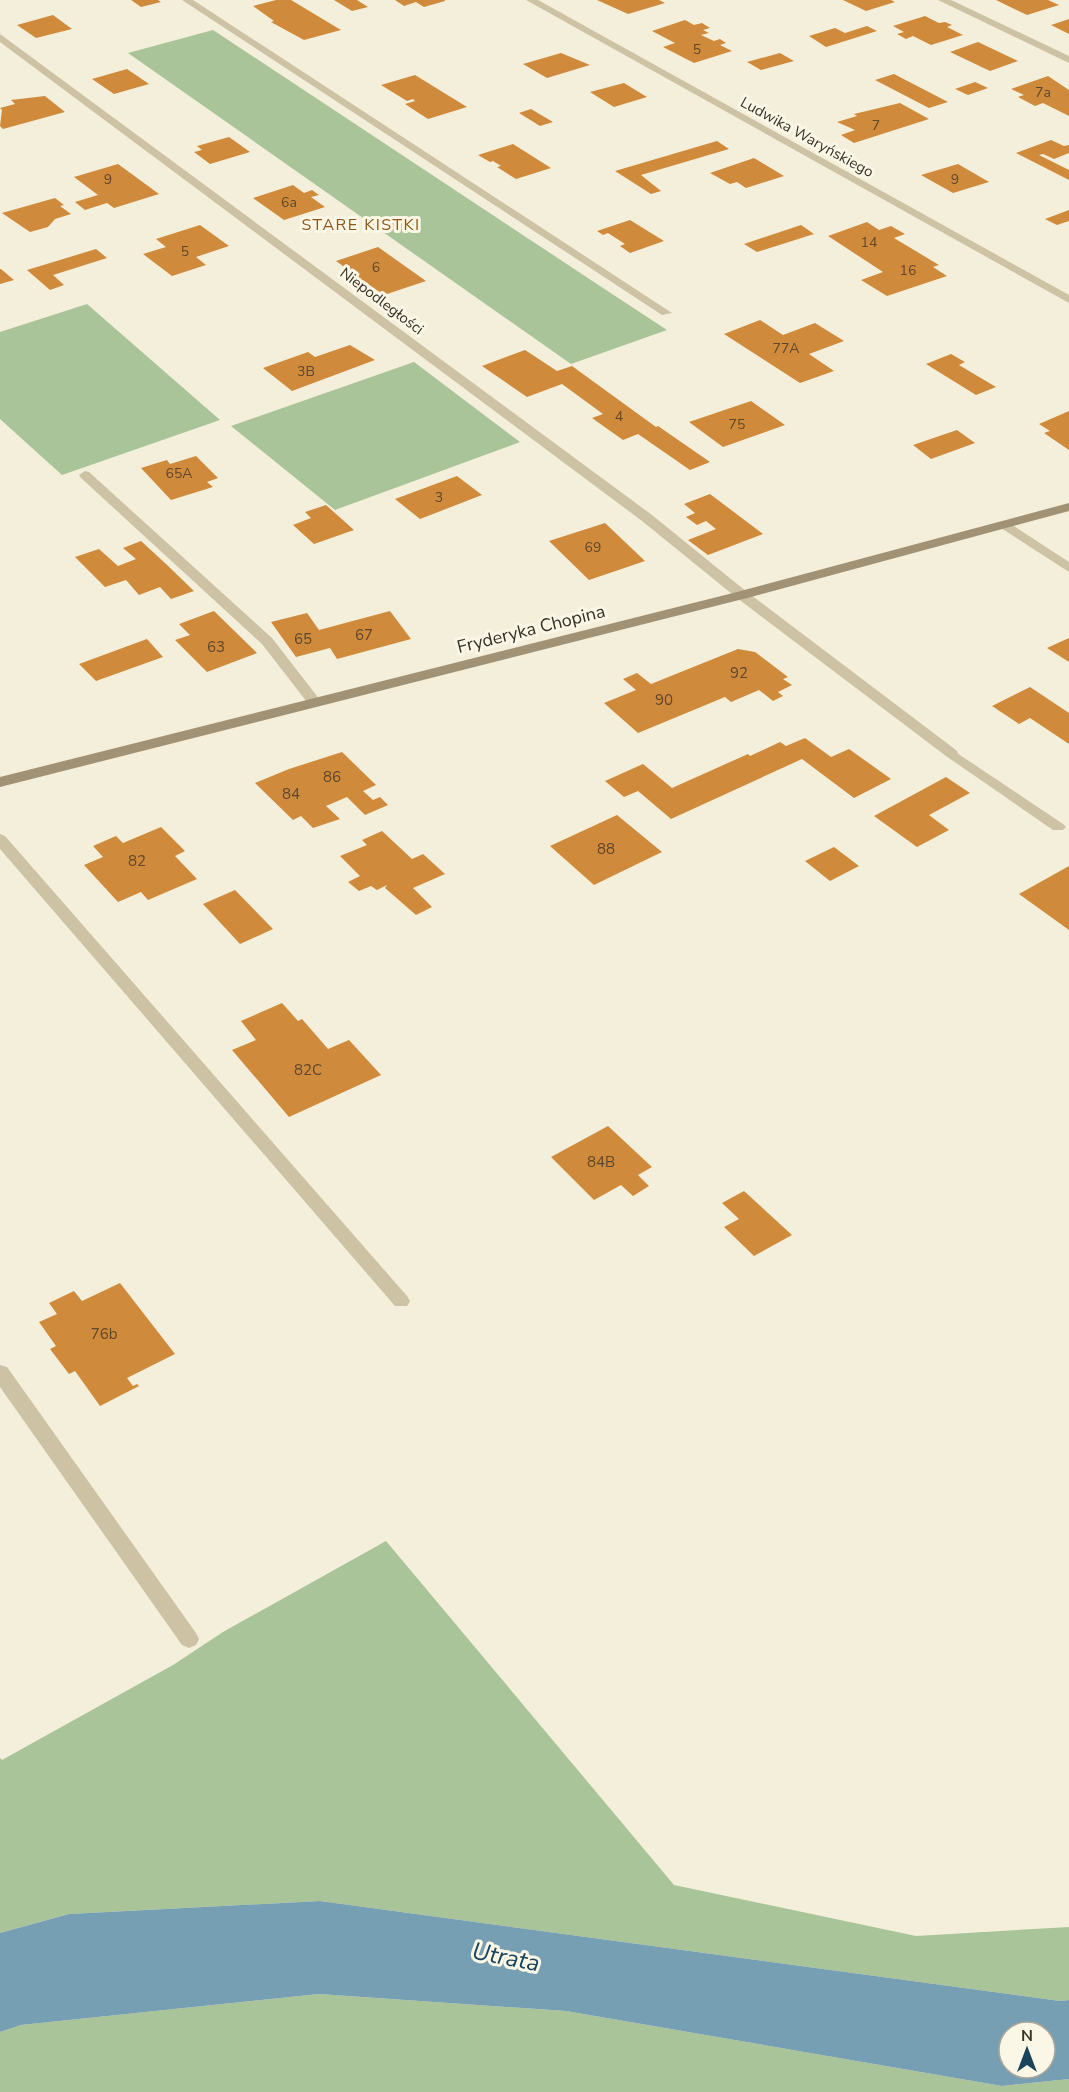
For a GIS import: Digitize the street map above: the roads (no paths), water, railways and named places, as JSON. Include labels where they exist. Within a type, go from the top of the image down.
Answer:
[{"type":"main road","name":"Fryderyka Chopina","points":[[0,782],[741,595],[1069,507]]},
{"type":"street","points":[[187,0],[666,313]]},
{"type":"street","name":"Ludwika Waryńskiego","points":[[531,0],[1069,300]]},
{"type":"street","points":[[943,0],[1069,60]]},
{"type":"street","name":"Niepodległości","points":[[0,37],[637,511],[741,595],[951,753],[1058,827]]},
{"type":"street","points":[[85,475],[267,640],[315,703]]},
{"type":"street","points":[[1006,525],[1069,568]]},
{"type":"street","points":[[0,839],[401,1301]]},
{"type":"street","points":[[0,1372],[189,1640]]},
{"type":"water","name":"Utrata","points":[[320,1901],[1060,2001],[1069,2000],[1069,2079],[1002,2086],[566,2011],[319,1994],[21,2025],[0,2032],[0,1933],[69,1914]]},
{"type":"district","name":"STARE KISTKI","points":[[361,225]]}]
